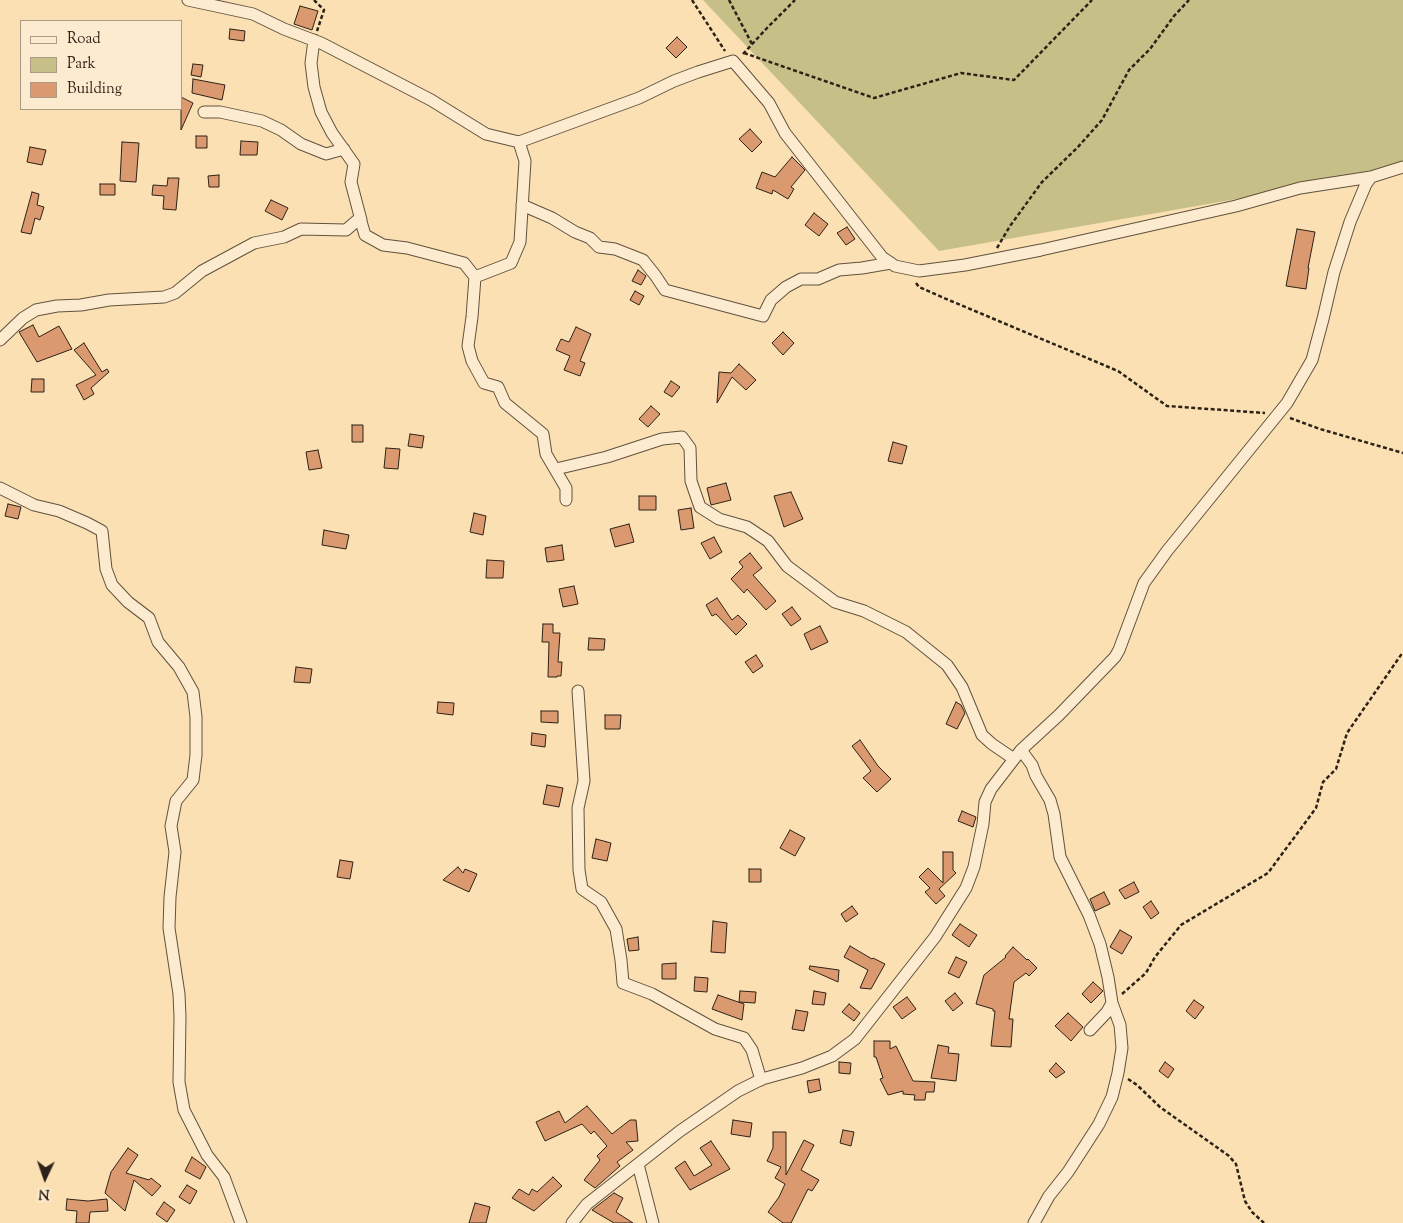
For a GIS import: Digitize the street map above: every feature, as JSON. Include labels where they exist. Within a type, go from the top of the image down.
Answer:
[{"type":"street","points":[[188,0],[253,14],[284,29],[314,40],[431,100],[486,134],[519,142],[639,98],[674,81],[733,61],[769,103],[785,133],[882,257],[904,268],[919,271],[994,259],[1236,206],[1300,188],[1371,178],[1403,167]]},
{"type":"street","points":[[314,40],[311,63],[314,87],[321,112],[332,133],[354,164],[351,182],[365,235],[383,245],[407,248],[464,263],[475,277],[468,346],[472,361],[484,382],[498,387],[506,403],[543,434],[546,454],[566,488],[566,500]]},
{"type":"street","points":[[204,112],[226,113],[262,121],[281,130],[301,144],[326,154],[344,149]]},
{"type":"street","points":[[475,277],[511,263],[520,242],[525,161],[519,142]]},
{"type":"street","points":[[572,1223],[587,1204],[680,1130],[738,1091],[761,1080],[802,1068],[832,1056],[855,1039],[935,938],[966,888],[974,867],[983,824],[985,802],[991,789],[1018,754],[1115,657],[1144,584],[1167,551],[1287,403],[1312,360],[1334,272],[1350,222],[1366,184],[1371,178]]},
{"type":"street","points":[[522,204],[590,238],[600,247],[615,249],[642,260],[665,290],[764,316],[771,300],[786,287],[802,279],[818,279],[839,270],[891,263]]},
{"type":"street","points":[[0,340],[23,318],[36,310],[109,300],[164,297],[175,293],[202,270],[254,243],[284,237],[301,229],[346,230],[360,218],[361,220]]},
{"type":"street","points":[[556,469],[607,458],[662,438],[682,437],[690,448],[691,481],[700,507],[719,519],[747,527],[768,541],[787,566],[834,602],[864,611],[906,632],[947,665],[962,687],[982,735],[992,744],[1018,754],[1032,765],[1050,800],[1054,814],[1060,857],[1072,885],[1082,898],[1095,930],[1108,977],[1112,1003],[1120,1025],[1122,1048],[1112,1097],[1099,1124],[1068,1172],[1049,1196],[1034,1223]]},
{"type":"street","points":[[0,488],[34,505],[59,512],[102,531],[106,569],[112,585],[128,602],[149,618],[158,642],[179,667],[193,692],[196,718],[196,755],[192,780],[176,801],[171,826],[175,852],[170,897],[170,928],[179,994],[179,1082],[184,1110],[207,1155],[224,1177],[241,1223]]},
{"type":"street","points":[[578,691],[584,781],[578,808],[579,870],[582,889],[601,902],[616,929],[623,983],[652,994],[715,1030],[744,1038],[752,1050],[761,1080]]},
{"type":"street","points":[[1090,1030],[1107,1012],[1112,1003]]},
{"type":"street","points":[[638,1164],[653,1223]]},
{"type":"path","points":[[314,0],[324,10],[314,40]]},
{"type":"path","points":[[692,0],[733,61],[744,54],[795,0]]},
{"type":"path","points":[[729,0],[752,44]]},
{"type":"path","points":[[744,54],[874,98],[961,73],[1014,80],[1092,0]]},
{"type":"path","points":[[994,259],[997,245],[1042,182],[1078,148],[1102,120],[1129,70],[1150,49],[1174,16],[1189,0]]},
{"type":"path","points":[[904,268],[920,287],[1118,372],[1167,406],[1278,414],[1320,429],[1403,453]]},
{"type":"path","points":[[1112,1003],[1146,973],[1155,958],[1181,925],[1268,873],[1316,808],[1323,782],[1336,769],[1347,733],[1403,652]]},
{"type":"path","points":[[1118,1073],[1137,1085],[1160,1107],[1229,1156],[1236,1164],[1244,1201],[1264,1223]]},
{"type":"green space","points":[[703,0],[1403,0],[1403,170],[939,251]]},
{"type":"building","points":[[300,6],[318,11],[312,30],[294,24]]},
{"type":"building","points":[[230,29],[245,31],[244,41],[229,39]]},
{"type":"building","points":[[677,37],[687,47],[676,58],[666,48]]},
{"type":"building","points":[[193,64],[203,65],[201,77],[191,75]]},
{"type":"building","points":[[193,79],[225,85],[222,100],[192,93]]},
{"type":"building","points":[[182,98],[193,103],[181,130],[181,110]]},
{"type":"building","points":[[750,129],[762,142],[752,152],[739,139]]},
{"type":"building","points":[[196,136],[207,136],[207,148],[196,148]]},
{"type":"building","points":[[241,141],[258,142],[257,155],[240,155]]},
{"type":"building","points":[[122,142],[139,143],[136,182],[120,181]]},
{"type":"building","points":[[30,147],[46,150],[42,165],[27,162]]},
{"type":"building","points":[[792,157],[805,170],[791,187],[794,189],[788,199],[773,190],[772,194],[756,188],[762,172],[775,177]]},
{"type":"building","points":[[219,175],[219,187],[209,187],[208,176]]},
{"type":"building","points":[[168,178],[179,178],[176,210],[163,209],[164,196],[152,195],[153,185],[167,186]]},
{"type":"building","points":[[100,184],[115,184],[115,195],[100,195]]},
{"type":"building","points":[[32,192],[39,194],[37,205],[44,207],[40,220],[35,218],[31,234],[21,232]]},
{"type":"building","points":[[271,200],[288,208],[282,220],[265,211]]},
{"type":"building","points":[[814,213],[828,224],[819,236],[805,225]]},
{"type":"building","points":[[847,227],[855,239],[846,245],[837,233]]},
{"type":"building","points":[[1297,229],[1315,232],[1306,289],[1286,286]]},
{"type":"building","points":[[638,270],[646,276],[641,285],[632,281]]},
{"type":"building","points":[[635,291],[644,296],[639,305],[630,300]]},
{"type":"building","points":[[33,325],[39,337],[59,326],[72,349],[37,362],[19,332]]},
{"type":"building","points":[[576,327],[591,334],[580,361],[585,363],[580,376],[564,370],[570,356],[556,350],[561,339],[569,342]]},
{"type":"building","points":[[783,332],[794,343],[783,355],[772,343]]},
{"type":"building","points":[[84,343],[102,372],[107,369],[109,372],[91,388],[94,394],[84,400],[76,385],[96,375],[74,350]]},
{"type":"building","points":[[739,364],[756,380],[746,390],[732,377],[717,403],[719,372],[731,373]]},
{"type":"building","points":[[32,379],[44,379],[44,392],[31,392]]},
{"type":"building","points":[[671,381],[680,387],[672,397],[664,392]]},
{"type":"building","points":[[651,406],[660,414],[648,427],[639,419]]},
{"type":"building","points":[[352,425],[363,425],[363,442],[352,442]]},
{"type":"building","points":[[410,434],[424,436],[422,448],[408,446]]},
{"type":"building","points":[[893,442],[907,446],[902,464],[888,461]]},
{"type":"building","points":[[386,448],[400,449],[398,469],[384,468]]},
{"type":"building","points":[[318,450],[322,468],[309,470],[306,452]]},
{"type":"building","points":[[726,483],[731,500],[711,505],[707,488]]},
{"type":"building","points":[[791,492],[803,519],[784,527],[774,496]]},
{"type":"building","points":[[639,496],[656,496],[656,510],[639,510]]},
{"type":"building","points":[[8,504],[21,507],[18,519],[5,516]]},
{"type":"building","points":[[691,508],[694,528],[681,530],[678,510]]},
{"type":"building","points":[[474,513],[486,516],[483,535],[470,532]]},
{"type":"building","points":[[629,524],[634,542],[615,547],[610,529]]},
{"type":"building","points":[[324,530],[349,535],[346,549],[322,545]]},
{"type":"building","points":[[714,537],[722,552],[710,559],[701,543]]},
{"type":"building","points":[[562,545],[564,560],[547,562],[545,548]]},
{"type":"building","points":[[750,553],[762,568],[753,575],[776,601],[766,610],[747,589],[744,593],[731,579],[743,567],[739,562]]},
{"type":"building","points":[[487,560],[504,561],[503,578],[486,578]]},
{"type":"building","points":[[574,586],[578,604],[563,607],[559,589]]},
{"type":"building","points":[[717,598],[732,620],[738,615],[747,624],[736,635],[716,614],[712,616],[706,605]]},
{"type":"building","points":[[792,607],[801,619],[791,626],[782,614]]},
{"type":"building","points":[[543,624],[553,624],[553,633],[560,633],[558,662],[562,662],[561,676],[548,677],[549,642],[542,642]]},
{"type":"building","points":[[820,626],[828,642],[811,650],[804,634]]},
{"type":"building","points":[[589,638],[605,639],[604,650],[588,650]]},
{"type":"building","points":[[756,655],[763,666],[753,673],[745,662]]},
{"type":"building","points":[[296,667],[312,669],[310,683],[294,682]]},
{"type":"building","points":[[438,702],[454,703],[453,715],[437,713]]},
{"type":"building","points":[[956,702],[961,705],[965,713],[957,729],[946,724]]},
{"type":"building","points":[[541,711],[558,711],[558,723],[541,722]]},
{"type":"building","points":[[605,715],[621,715],[620,729],[605,729]]},
{"type":"building","points":[[532,733],[546,735],[545,747],[531,745]]},
{"type":"building","points":[[860,740],[878,766],[891,779],[877,792],[863,778],[871,771],[852,746]]},
{"type":"building","points":[[547,785],[563,788],[559,807],[543,804]]},
{"type":"building","points":[[962,811],[976,817],[973,827],[958,821]]},
{"type":"building","points":[[790,830],[805,838],[795,856],[780,848]]},
{"type":"building","points":[[596,839],[611,843],[607,861],[592,858]]},
{"type":"building","points":[[943,852],[953,852],[953,870],[956,873],[939,889],[945,896],[936,904],[925,892],[930,888],[919,877],[928,868],[943,883]]},
{"type":"building","points":[[340,860],[353,862],[350,879],[337,877]]},
{"type":"building","points":[[458,867],[463,873],[465,869],[477,874],[469,892],[443,880]]},
{"type":"building","points":[[749,869],[761,869],[761,882],[749,882]]},
{"type":"building","points":[[1134,882],[1139,892],[1125,899],[1119,890]]},
{"type":"building","points":[[1104,892],[1110,904],[1095,911],[1090,899]]},
{"type":"building","points":[[1151,901],[1159,913],[1151,919],[1143,907]]},
{"type":"building","points":[[852,906],[858,914],[846,922],[841,914]]},
{"type":"building","points":[[713,921],[727,923],[725,953],[711,952]]},
{"type":"building","points":[[960,924],[977,935],[969,947],[952,935]]},
{"type":"building","points":[[1120,930],[1132,937],[1122,954],[1110,947]]},
{"type":"building","points":[[638,937],[639,950],[629,951],[627,939]]},
{"type":"building","points":[[850,946],[885,964],[871,989],[860,988],[868,970],[844,957]]},
{"type":"building","points":[[1013,947],[1037,968],[1029,976],[1026,973],[1014,982],[1009,1019],[1013,1019],[1011,1047],[991,1046],[995,1011],[976,1004],[984,975],[1006,957]]},
{"type":"building","points":[[956,957],[967,962],[959,978],[948,973]]},
{"type":"building","points":[[676,963],[676,979],[662,979],[662,964]]},
{"type":"building","points":[[810,966],[839,970],[838,982],[809,969]]},
{"type":"building","points":[[695,977],[708,978],[707,992],[694,991]]},
{"type":"building","points":[[1093,982],[1103,991],[1091,1003],[1082,994]]},
{"type":"building","points":[[740,991],[756,992],[755,1003],[739,1002]]},
{"type":"building","points":[[814,991],[826,993],[824,1005],[812,1004]]},
{"type":"building","points":[[955,993],[963,1003],[953,1011],[945,1001]]},
{"type":"building","points":[[718,995],[744,1004],[742,1020],[712,1009]]},
{"type":"building","points":[[907,997],[916,1009],[902,1019],[893,1007]]},
{"type":"building","points":[[1194,1000],[1204,1007],[1195,1019],[1186,1011]]},
{"type":"building","points":[[849,1004],[860,1013],[854,1021],[842,1012]]},
{"type":"building","points":[[796,1010],[808,1012],[804,1031],[792,1029]]},
{"type":"building","points":[[1068,1013],[1083,1027],[1071,1041],[1055,1026]]},
{"type":"building","points":[[874,1041],[890,1041],[890,1049],[896,1046],[913,1081],[935,1082],[934,1092],[926,1092],[925,1100],[914,1100],[915,1095],[903,1094],[903,1091],[888,1095],[880,1079],[883,1078],[876,1057],[874,1057]]},
{"type":"building","points":[[938,1045],[949,1047],[948,1053],[959,1054],[956,1081],[931,1078]]},
{"type":"building","points":[[839,1062],[851,1063],[850,1074],[839,1073]]},
{"type":"building","points":[[1165,1062],[1174,1069],[1168,1078],[1159,1071]]},
{"type":"building","points":[[1056,1063],[1065,1072],[1056,1078],[1049,1071]]},
{"type":"building","points":[[819,1079],[821,1090],[809,1093],[807,1081]]},
{"type":"building","points":[[587,1106],[612,1134],[630,1120],[636,1120],[638,1141],[626,1142],[633,1150],[617,1162],[620,1166],[595,1188],[584,1180],[600,1160],[597,1156],[607,1146],[594,1131],[591,1134],[582,1124],[545,1141],[536,1122],[559,1111],[565,1123]]},
{"type":"building","points":[[733,1120],[752,1123],[750,1137],[731,1134]]},
{"type":"building","points":[[843,1130],[854,1132],[851,1146],[840,1143]]},
{"type":"building","points":[[773,1132],[786,1132],[786,1175],[804,1140],[814,1145],[801,1170],[819,1180],[812,1191],[808,1189],[791,1223],[783,1223],[768,1212],[779,1197],[785,1184],[775,1178],[781,1167],[767,1161],[773,1148]]},
{"type":"building","points":[[711,1141],[730,1169],[690,1190],[675,1168],[685,1161],[694,1176],[712,1165],[700,1148]]},
{"type":"building","points":[[128,1148],[138,1155],[126,1173],[149,1180],[151,1178],[161,1186],[152,1196],[134,1180],[125,1211],[105,1193],[111,1172]]},
{"type":"building","points":[[192,1157],[206,1167],[200,1179],[185,1171]]},
{"type":"building","points":[[553,1177],[562,1186],[534,1211],[512,1198],[519,1189],[529,1195],[532,1189],[537,1192]]},
{"type":"building","points":[[187,1185],[197,1191],[190,1204],[179,1197]]},
{"type":"building","points":[[614,1193],[623,1198],[616,1212],[633,1223],[614,1223],[592,1210]]},
{"type":"building","points":[[67,1199],[88,1201],[107,1199],[108,1211],[90,1212],[89,1223],[76,1223],[77,1211],[66,1210]]},
{"type":"building","points":[[164,1202],[175,1210],[167,1222],[156,1214]]},
{"type":"building","points":[[475,1203],[490,1207],[486,1223],[469,1223]]}]
